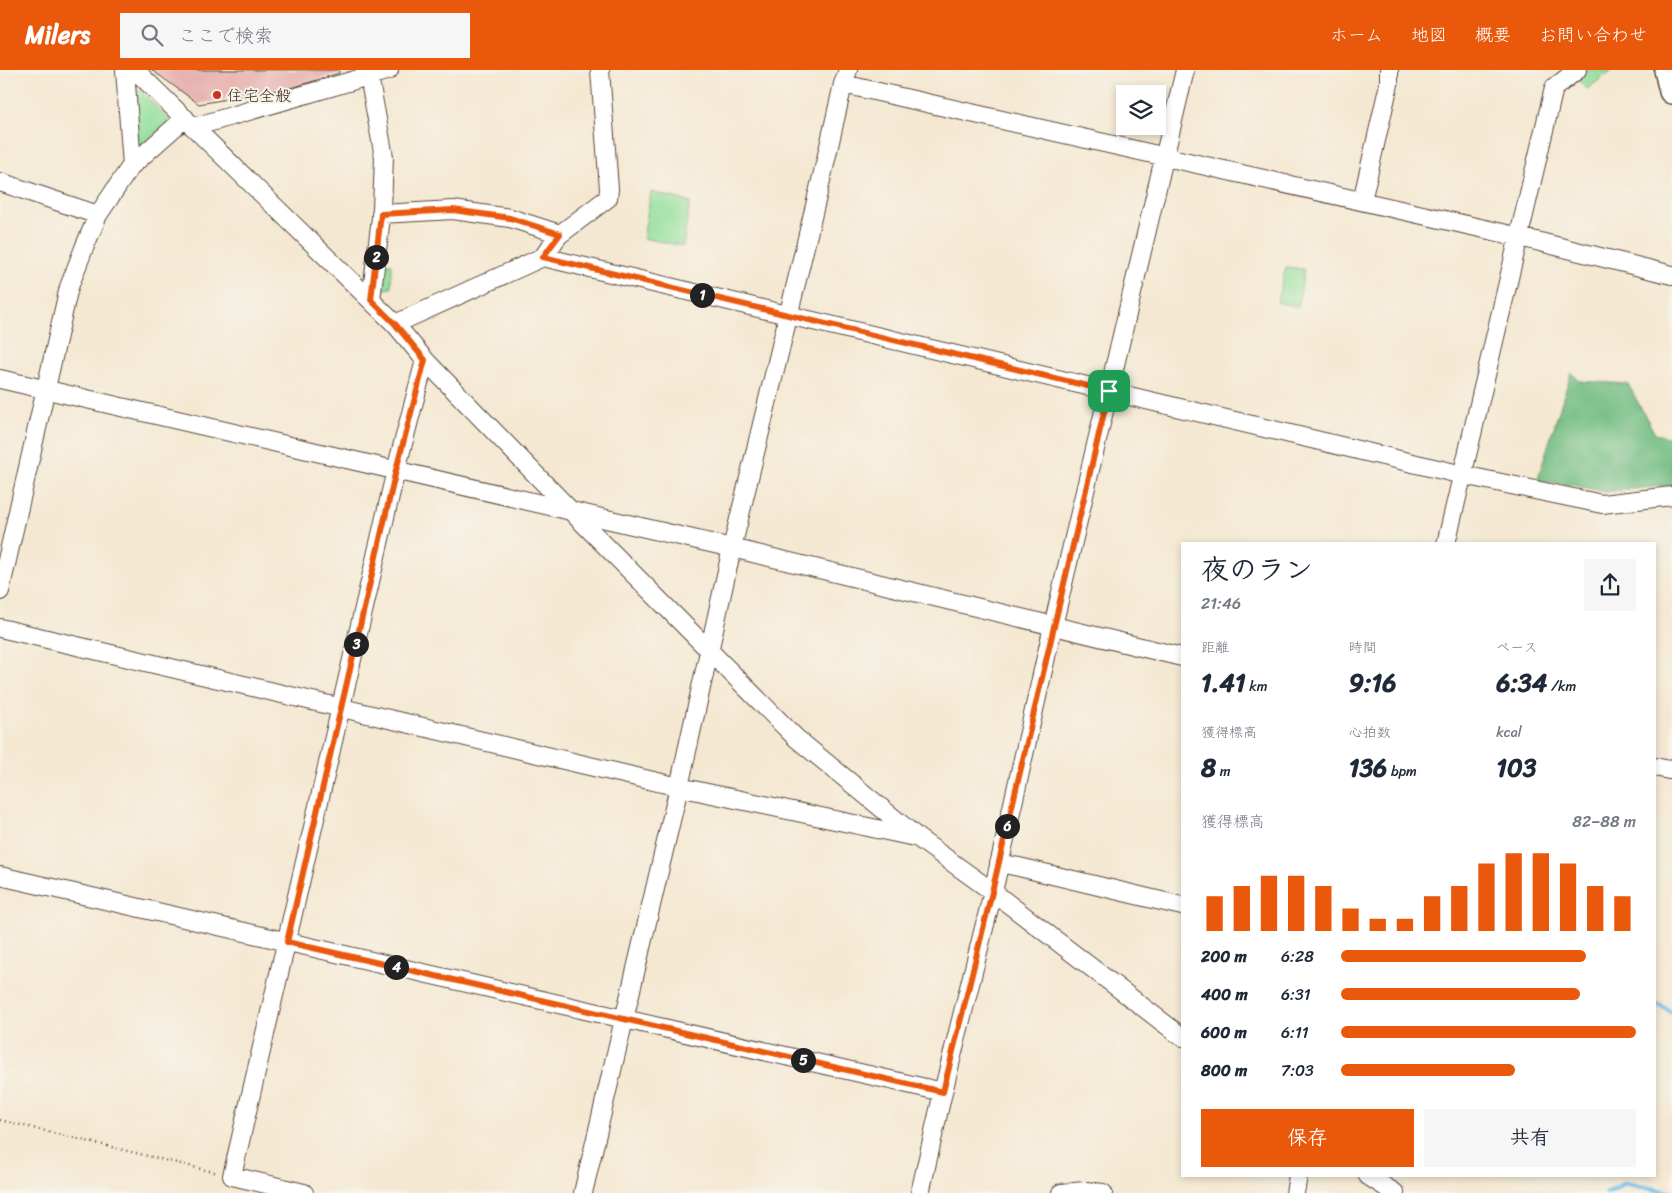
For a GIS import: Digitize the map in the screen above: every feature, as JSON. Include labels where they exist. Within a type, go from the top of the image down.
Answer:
[{"type":"highway","points":[[1667,70],[1672,91]]},
{"type":"street","points":[[125,70],[132,165]]},
{"type":"street","points":[[135,70],[395,324],[425,360],[572,512],[796,738],[918,838],[1181,1036]]},
{"type":"street","points":[[0,591],[69,287],[98,214],[132,165],[190,123],[389,70]]},
{"type":"street","points":[[395,324],[543,257],[560,234],[608,198],[609,189],[600,70]]},
{"type":"street","points":[[920,1193],[1185,70]]},
{"type":"street","points":[[1362,201],[1389,84],[1389,70]]},
{"type":"street","points":[[1446,542],[1554,88],[1577,70]]},
{"type":"street","points":[[369,76],[384,158],[381,214],[371,300]]},
{"type":"street","points":[[583,1193],[679,787],[732,548],[845,77],[1165,156],[1520,237],[1672,275]]},
{"type":"street","points":[[0,182],[98,214]]},
{"type":"street","points":[[381,214],[453,210],[510,218],[560,234]]},
{"type":"street","points":[[543,257],[1463,475],[1602,504],[1672,496]]},
{"type":"street","points":[[304,1193],[232,1176],[396,470],[425,360]]},
{"type":"street","points":[[0,379],[732,548],[1181,657]]},
{"type":"street","points":[[0,628],[679,787],[918,838]]},
{"type":"street","points":[[1656,767],[1672,769]]},
{"type":"street","points":[[999,863],[1181,906]]},
{"type":"street","points":[[0,876],[943,1092]]},
{"type":"street","points":[[1295,1193],[1298,1177]]},
{"type":"street","points":[[1369,1177],[1396,1193]]},
{"type":"street","points":[[1061,1193],[1086,1191],[1103,1193]]},
{"type":"path","points":[[0,1120],[232,1176]]},
{"type":"green space","points":[[1578,70],[1612,70],[1587,89],[1572,74]]},
{"type":"green space","points":[[133,83],[170,120],[137,150]]},
{"type":"green space","points":[[651,192],[690,202],[683,246],[643,238]]},
{"type":"green space","points":[[382,264],[392,264],[391,288],[380,290]]},
{"type":"green space","points":[[1286,267],[1304,269],[1298,307],[1277,302]]},
{"type":"green space","points":[[1571,373],[1580,381],[1628,384],[1655,434],[1672,438],[1672,485],[1605,492],[1573,485],[1537,481]]},
{"type":"building","name":"住宅全般","points":[[152,70],[339,70],[339,73],[294,87],[199,104]]},
{"type":"waterway","points":[[1656,1004],[1672,1012]]},
{"type":"waterway","points":[[1607,1193],[1625,1183],[1672,1193]]},
{"type":"place","name":"住宅全般","points":[[217,95]]},
{"type":"route","points":[[453,210],[510,218],[560,234],[543,257],[1109,391],[992,892],[943,1092],[287,942],[396,470],[425,360],[395,324],[371,300],[381,214],[453,210]]}]
